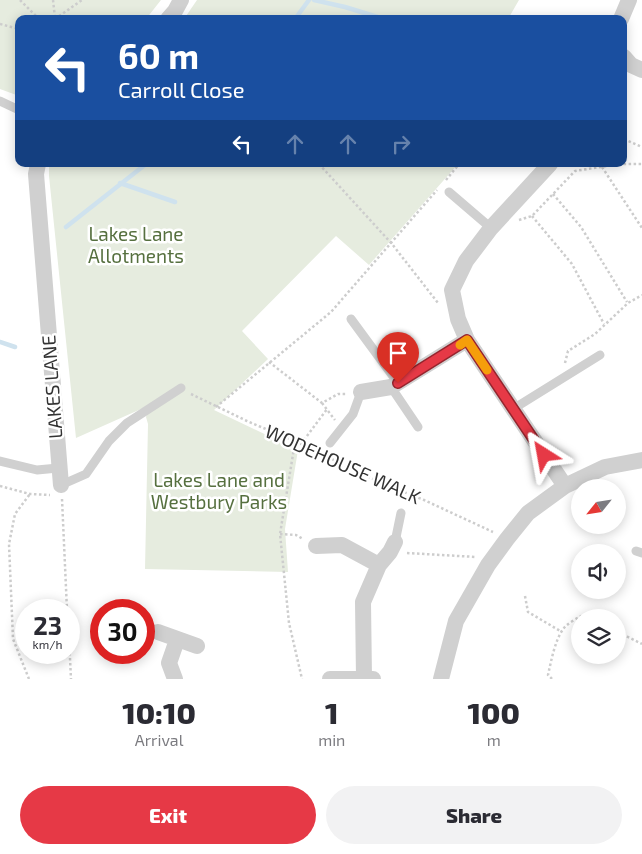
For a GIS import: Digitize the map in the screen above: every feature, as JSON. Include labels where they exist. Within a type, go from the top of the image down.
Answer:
[{"type":"street","points":[[172,15],[181,0]]},
{"type":"street","points":[[623,15],[629,0]]},
{"type":"street","points":[[627,61],[630,65],[642,70]]},
{"type":"street","name":"LAKES LANE","points":[[37,167],[36,174],[61,491]]},
{"type":"street","points":[[547,167],[491,228],[466,261],[452,290],[458,320],[467,340],[565,486]]},
{"type":"street","points":[[361,392],[394,385],[467,340]]},
{"type":"street","points":[[441,679],[456,621],[488,565],[528,514],[565,486],[605,468],[642,460]]},
{"type":"street","points":[[316,546],[342,545],[388,553],[364,602],[368,678],[330,679]]},
{"type":"street","points":[[158,632],[197,646]]},
{"type":"street","points":[[175,679],[169,663],[177,640]]},
{"type":"lane","points":[[0,101],[15,108]]},
{"type":"lane","points":[[449,192],[491,228]]},
{"type":"lane","points":[[351,320],[394,385],[418,427]]},
{"type":"lane","points":[[513,409],[600,355]]},
{"type":"lane","points":[[61,491],[86,474],[109,441],[127,423],[181,388]]},
{"type":"lane","points":[[330,443],[353,414],[361,392]]},
{"type":"lane","points":[[0,461],[37,470],[58,468]]},
{"type":"lane","points":[[388,553],[401,513]]},
{"type":"path","points":[[20,0],[35,15]]},
{"type":"path","points":[[53,0],[55,15]]},
{"type":"path","points":[[61,15],[82,0]]},
{"type":"path","points":[[0,24],[15,28]]},
{"type":"path","points":[[627,140],[642,147]]},
{"type":"path","points":[[627,164],[642,164]]},
{"type":"path","points":[[323,167],[392,244],[445,312],[458,320]]},
{"type":"path","points":[[216,407],[331,312],[392,244],[456,167]]},
{"type":"path","points":[[506,211],[518,220],[532,216],[575,171],[602,167],[642,228]]},
{"type":"path","points":[[553,194],[581,228],[628,302]]},
{"type":"path","points":[[532,216],[572,264],[604,324]]},
{"type":"path","points":[[557,368],[565,362],[568,351],[595,334],[628,302],[642,295]]},
{"type":"path","points":[[269,362],[322,403],[341,429]]},
{"type":"path","name":"WODEHOUSE WALK","points":[[181,388],[197,399],[301,444],[381,483],[424,500],[507,539]]},
{"type":"path","points":[[322,403],[338,394],[361,392]]},
{"type":"path","points":[[301,444],[327,409]]},
{"type":"path","points":[[294,442],[280,534],[289,623],[302,679]]},
{"type":"path","points":[[0,486],[30,494],[61,491],[66,599]]},
{"type":"path","points":[[29,679],[13,639],[9,544],[15,514],[30,494]]},
{"type":"path","points":[[280,534],[296,535],[316,546]]},
{"type":"path","points":[[388,553],[494,558]]},
{"type":"path","points":[[525,596],[528,612],[562,632]]},
{"type":"path","points":[[552,679],[548,675],[554,652],[564,627],[571,622]]},
{"type":"path","points":[[626,636],[642,644]]},
{"type":"path","points":[[70,664],[71,679]]},
{"type":"green space","points":[[0,0],[161,0],[149,15],[15,15],[15,95],[0,89]]},
{"type":"green space","points":[[197,0],[519,0],[510,15],[187,15]]},
{"type":"green space","points":[[49,167],[455,167],[369,265],[336,236],[242,331],[268,359],[214,410],[298,450],[285,529],[288,572],[145,569],[148,424],[146,417],[150,405],[76,438]]},
{"type":"waterway","points":[[298,15],[309,0]]},
{"type":"waterway","points":[[314,0],[371,15]]},
{"type":"waterway","points":[[66,227],[142,167]]},
{"type":"waterway","points":[[120,183],[175,202]]},
{"type":"waterway","points":[[0,342],[15,347]]},
{"type":"slow traffic","points":[[460,345],[467,340],[487,370]]},
{"type":"route","points":[[398,383],[467,340],[544,455]]},
{"type":"park label","name":"Lakes Lane Allotments","points":[[136,245]]},
{"type":"park label","name":"Lakes Lane and Westbury Parks","points":[[219,491]]}]
